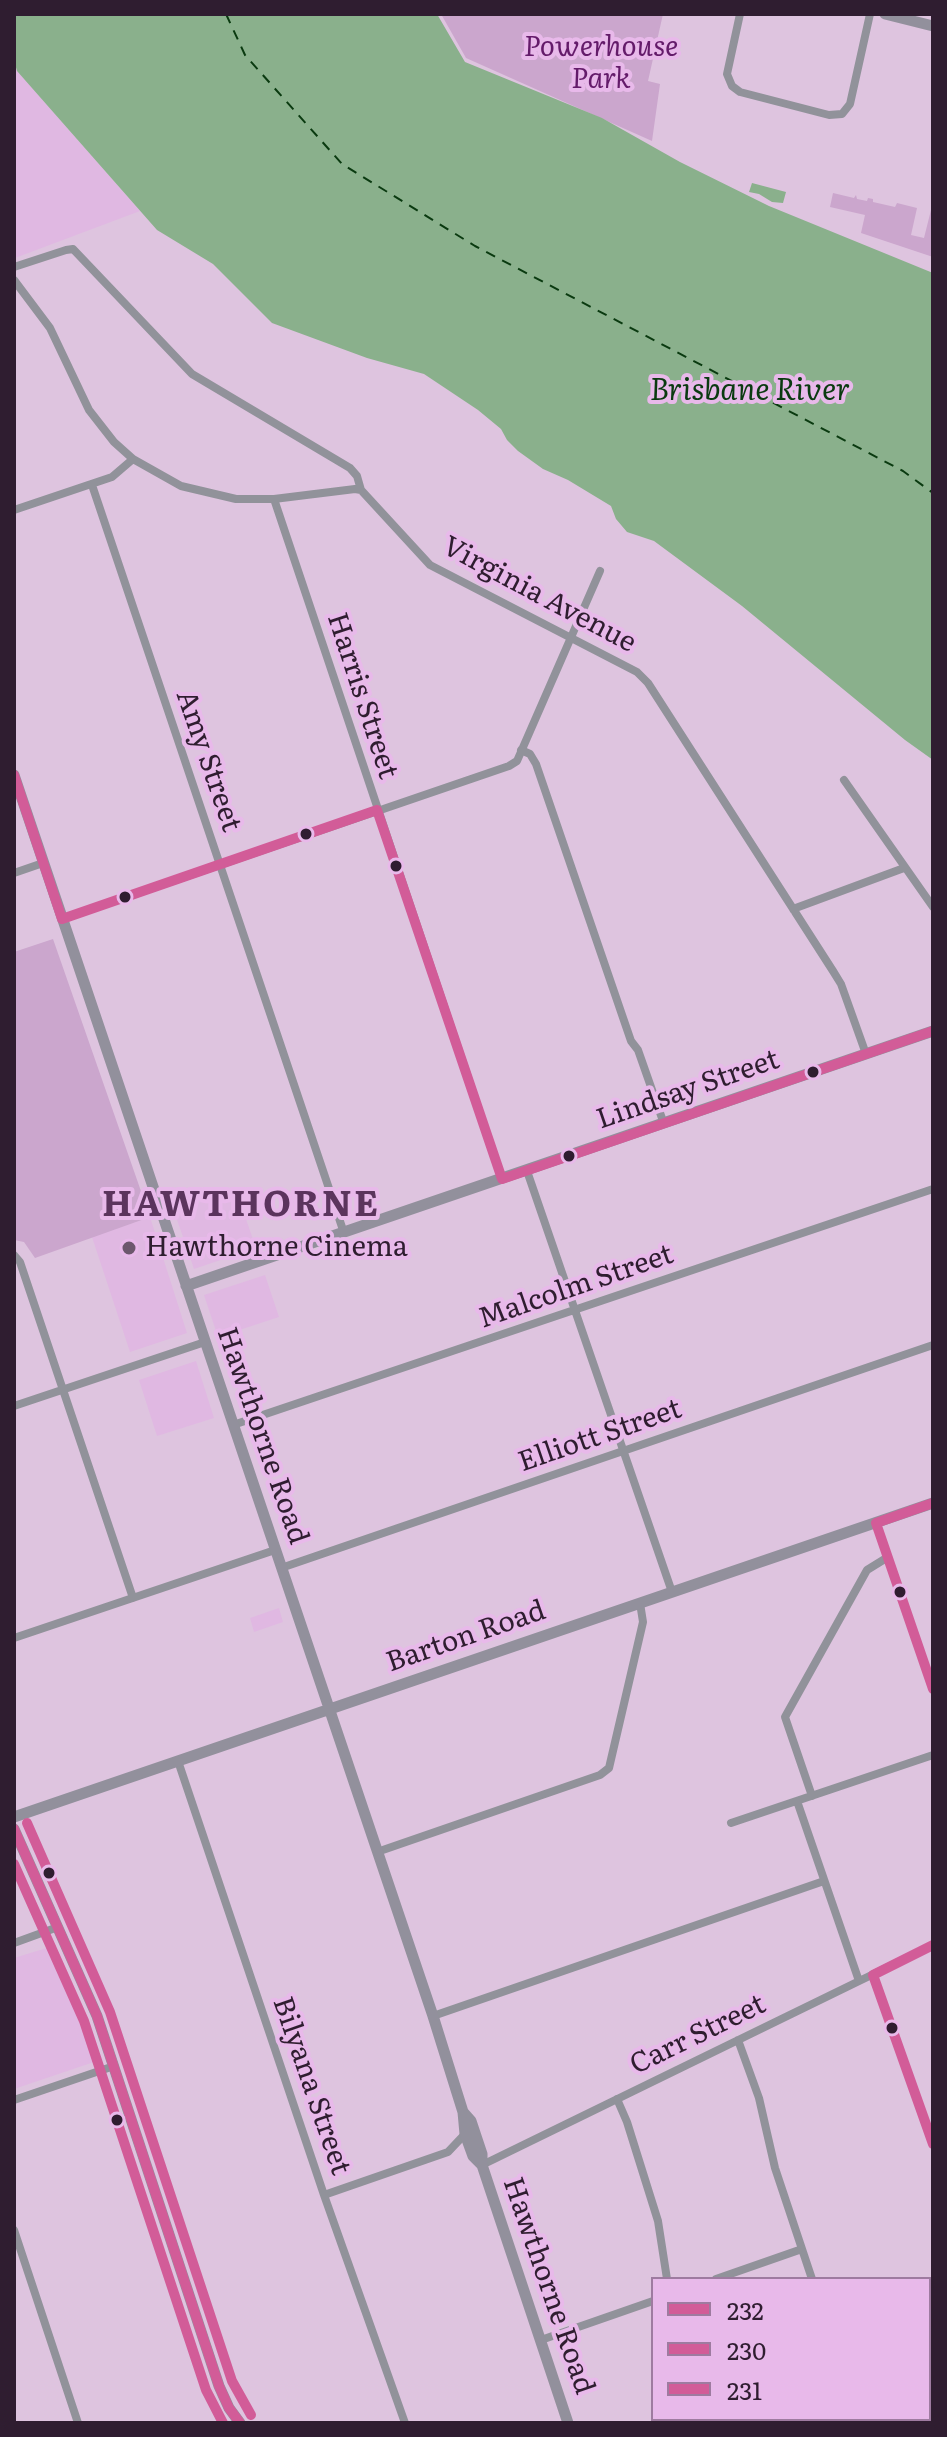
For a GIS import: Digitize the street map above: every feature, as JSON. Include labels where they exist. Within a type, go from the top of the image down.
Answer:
[{"type":"street","points":[[740,14],[727,74],[732,86],[740,92],[829,115],[842,114],[850,104],[870,14]]},
{"type":"street","points":[[885,14],[933,26]]},
{"type":"street","name":"Virginia Avenue","points":[[14,267],[73,249],[192,374],[350,468],[357,476],[361,490],[430,565],[625,664],[648,683],[841,984],[866,1054]]},
{"type":"street","points":[[14,280],[50,328],[89,410],[114,442],[133,459],[181,486],[236,499],[274,499],[361,490]]},
{"type":"street","points":[[14,510],[112,477],[133,459]]},
{"type":"street","name":"Amy Street","points":[[92,485],[344,1233]]},
{"type":"street","name":"Harris Street","points":[[274,499],[502,1179]]},
{"type":"street","points":[[62,919],[517,761],[600,571]]},
{"type":"street","points":[[521,750],[530,754],[536,764],[631,1041],[638,1050],[664,1124]]},
{"type":"street","name":"Hawthorne Road","points":[[14,775],[433,2016],[463,2112],[465,2134],[473,2156],[482,2165]]},
{"type":"street","points":[[844,780],[933,907]]},
{"type":"street","points":[[14,873],[43,863]]},
{"type":"street","points":[[793,909],[904,868]]},
{"type":"street","name":"Lindsay Street","points":[[186,1286],[933,1031]]},
{"type":"street","points":[[527,1171],[672,1592]]},
{"type":"street","name":"Malcolm Street","points":[[233,1425],[933,1189]]},
{"type":"street","points":[[14,1255],[20,1262],[133,1598]]},
{"type":"street","points":[[14,1406],[205,1342]]},
{"type":"street","name":"Elliott Street","points":[[281,1568],[933,1345]]},
{"type":"street","name":"Barton Road","points":[[14,1817],[933,1503]]},
{"type":"street","points":[[876,1523],[933,1689]]},
{"type":"street","points":[[14,1638],[275,1550]]},
{"type":"street","points":[[812,1796],[785,1717],[867,1570],[888,1557]]},
{"type":"street","points":[[377,1852],[600,1775],[609,1768],[643,1622],[640,1603]]},
{"type":"street","points":[[731,1823],[933,1755]]},
{"type":"street","name":"Bilyana Street","points":[[178,1761],[324,2195],[405,2423]]},
{"type":"street","points":[[797,1801],[859,1981]]},
{"type":"street","points":[[14,1829],[97,2016],[219,2386],[240,2423]]},
{"type":"street","points":[[433,2016],[824,1881]]},
{"type":"street","points":[[14,1943],[58,1927]]},
{"type":"street","name":"Carr Street","points":[[482,2165],[933,1945]]},
{"type":"street","points":[[873,1975],[933,2144]]},
{"type":"street","points":[[738,2040],[759,2098],[775,2168],[811,2277]]},
{"type":"street","points":[[14,2100],[114,2066]]},
{"type":"street","points":[[617,2099],[658,2221],[667,2277]]},
{"type":"street","name":"Hawthorne Road","points":[[463,2112],[471,2121],[482,2154],[482,2165],[568,2423]]},
{"type":"street","points":[[324,2195],[451,2150],[465,2134]]},
{"type":"street","points":[[14,2230],[78,2423]]},
{"type":"street","points":[[722,2277],[802,2249]]},
{"type":"street","points":[[541,2340],[651,2302]]},
{"type":"shaded area","points":[[14,60],[17,71],[140,211],[15,258]]},
{"type":"shaded area","points":[[236,1190],[256,1248],[194,1269],[174,1211]]},
{"type":"shaded area","points":[[150,1217],[187,1333],[130,1352],[92,1237]]},
{"type":"shaded area","points":[[265,1275],[279,1317],[218,1337],[204,1295]]},
{"type":"shaded area","points":[[196,1361],[214,1418],[157,1436],[139,1380]]},
{"type":"shaded area","points":[[279,1608],[283,1622],[254,1632],[250,1618]]},
{"type":"shaded area","points":[[50,1947],[97,2061],[14,2089],[14,1958]]},
{"type":"green space","name":"Powerhouse Park","points":[[441,14],[663,14],[648,81],[660,84],[652,141],[466,58]]},
{"type":"green space","points":[[833,193],[854,198],[856,195],[857,199],[873,199],[873,202],[895,207],[897,203],[917,208],[911,235],[924,238],[933,211],[933,257],[861,233],[865,215],[830,207]]},
{"type":"green space","points":[[53,939],[150,1217],[35,1258],[24,1242],[14,1240],[14,952]]},
{"type":"water","name":"Brisbane River","points":[[14,14],[437,14],[465,62],[602,118],[680,162],[769,206],[933,273],[933,760],[742,606],[654,541],[627,532],[616,519],[611,506],[543,469],[518,451],[501,429],[478,410],[424,374],[367,358],[272,323],[213,264],[157,230],[17,71],[14,60]]},
{"type":"water","points":[[752,183],[786,192],[783,203],[772,202],[749,192]]},
{"type":"ferry route","points":[[226,14],[245,55],[342,164],[475,246],[903,471],[933,493]]},
{"type":"transit line","name":"232","points":[[14,775],[62,919]]},
{"type":"transit line","name":"232","points":[[377,810],[502,1179]]},
{"type":"transit line","name":"232","points":[[62,919],[377,810]]},
{"type":"transit line","name":"232","points":[[502,1179],[933,1031]]},
{"type":"transit line","name":"232","points":[[876,1523],[933,1503]]},
{"type":"transit line","name":"232","points":[[876,1523],[933,1689]]},
{"type":"transit line","name":"231","points":[[27,1823],[110,2012],[232,2381],[251,2415]]},
{"type":"transit line","name":"232","points":[[14,1829],[97,2016],[219,2386],[240,2423]]},
{"type":"transit line","name":"230","points":[[14,1864],[84,2021],[206,2390],[223,2423]]},
{"type":"transit line","name":"232","points":[[873,1975],[933,1945]]},
{"type":"transit line","name":"232","points":[[873,1975],[933,2144]]},
{"type":"place","name":"Hawthorne Cinema","points":[[129,1248]]},
{"type":"district","name":"HAWTHORNE","points":[[241,1205]]}]
